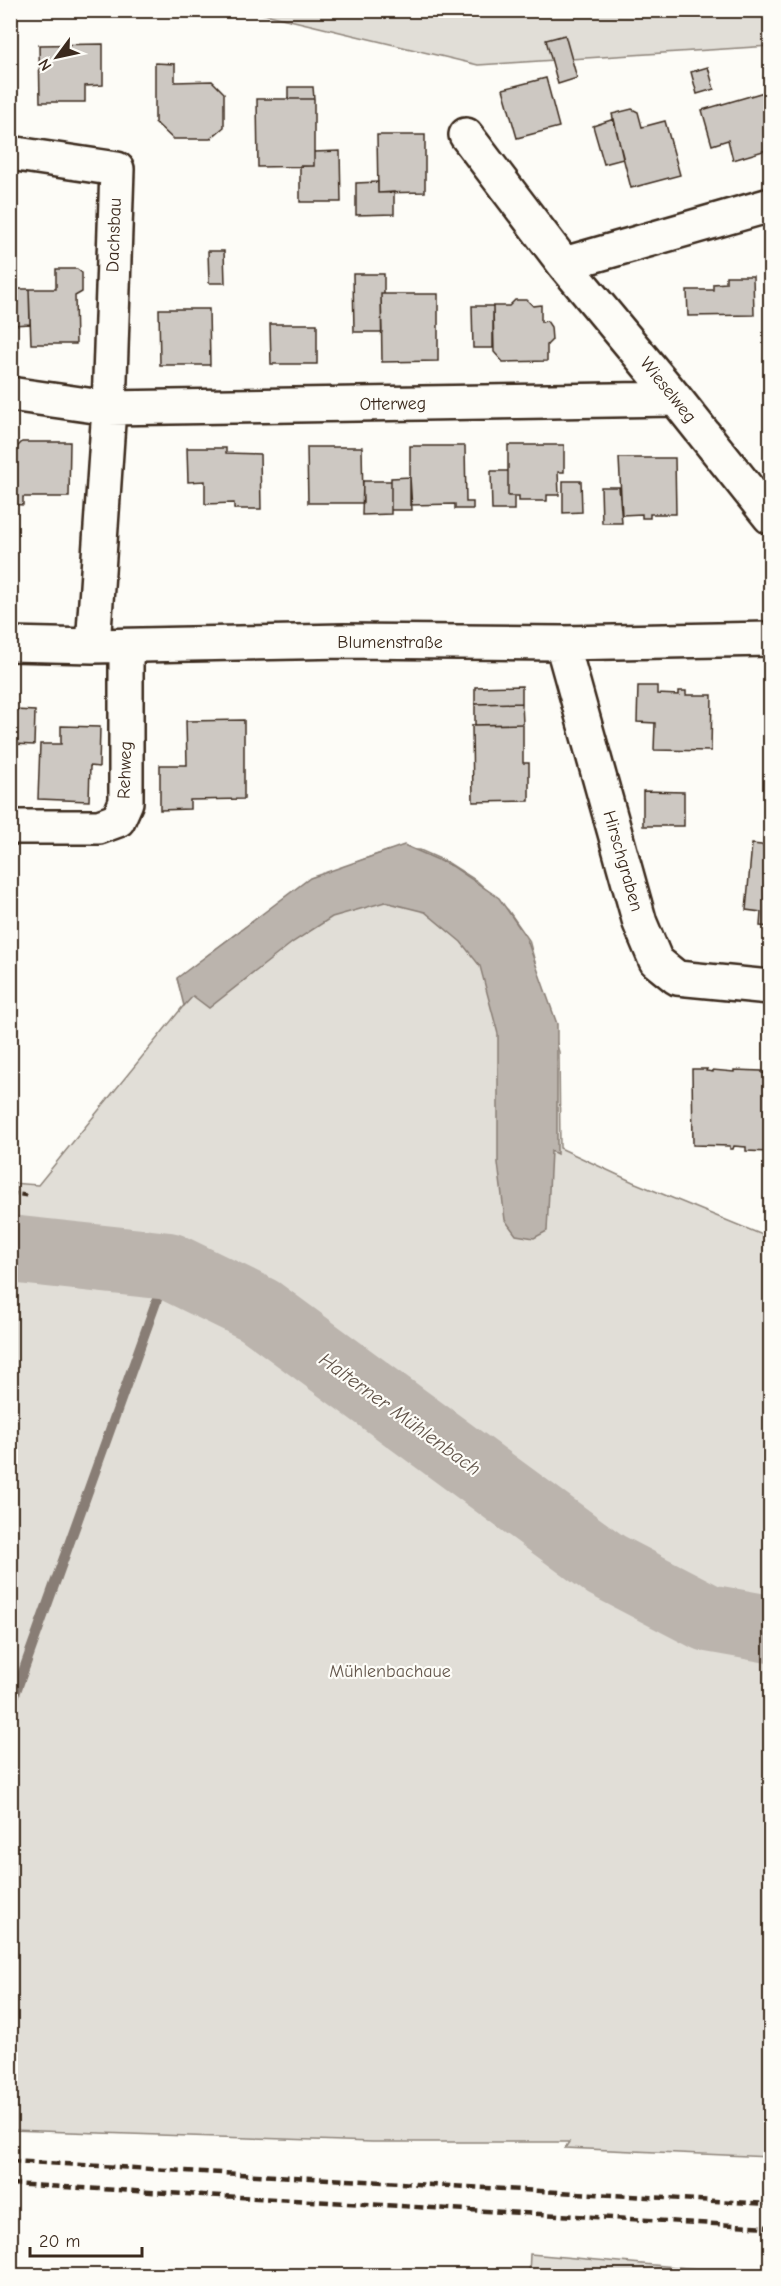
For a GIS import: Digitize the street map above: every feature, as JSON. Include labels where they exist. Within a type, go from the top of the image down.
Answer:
[{"type":"street","name":"Wieselweg","points":[[466,135],[564,264],[771,517]]},
{"type":"street","name":"Dachsbau","points":[[10,153],[117,169],[109,408],[93,646]]},
{"type":"street","points":[[564,264],[771,205]]},
{"type":"street","points":[[10,394],[109,408]]},
{"type":"street","name":"Otterweg","points":[[109,408],[676,399]]},
{"type":"street","name":"Blumenstraße","points":[[10,644],[126,646],[344,641],[562,644],[771,639]]},
{"type":"street","name":"Hirschgraben","points":[[562,644],[640,923],[656,961],[677,978],[771,987]]},
{"type":"street","name":"Rehweg","points":[[10,827],[99,827],[118,820],[126,802],[126,646]]},
{"type":"path","points":[[10,1193],[30,1196]]},
{"type":"green space","points":[[252,11],[770,11],[770,46],[478,65]]},
{"type":"green space","name":"Mühlenbachaue","points":[[391,850],[420,850],[447,862],[477,881],[508,910],[529,940],[559,1052],[560,1148],[633,1182],[770,1238],[770,2157],[565,2148],[569,2142],[372,2142],[11,2130],[11,1183],[38,1185],[185,1004],[177,979],[278,904],[333,873]]},
{"type":"green space","points":[[530,2254],[766,2275],[529,2275]]},
{"type":"shaded area","points":[[404,845],[452,866],[499,898],[526,937],[557,1024],[557,1154],[551,1151],[547,1231],[534,1238],[516,1235],[505,1220],[498,1163],[498,1034],[480,966],[461,942],[425,912],[385,902],[332,917],[293,942],[209,1008],[193,996],[184,1006],[177,978],[310,878]]},
{"type":"building","points":[[565,35],[577,78],[558,84],[546,40]]},
{"type":"building","points":[[103,44],[103,85],[85,86],[85,102],[40,102],[39,45]]},
{"type":"building","points":[[155,63],[175,64],[175,82],[212,81],[224,93],[224,127],[210,139],[173,139],[155,122]]},
{"type":"building","points":[[708,67],[714,89],[697,94],[691,72]]},
{"type":"building","points":[[546,78],[559,127],[517,138],[503,89]]},
{"type":"building","points":[[288,87],[313,87],[314,99],[288,99]]},
{"type":"building","points":[[764,92],[770,116],[770,149],[733,160],[728,140],[712,145],[702,110]]},
{"type":"building","points":[[257,99],[314,99],[314,166],[258,167]]},
{"type":"building","points":[[632,109],[638,112],[642,127],[665,121],[680,175],[631,188],[612,114]]},
{"type":"building","points":[[614,119],[623,159],[604,164],[593,126]]},
{"type":"building","points":[[377,135],[425,135],[425,192],[378,193]]},
{"type":"building","points":[[340,151],[341,202],[300,202],[300,166],[314,166],[314,152]]},
{"type":"building","points":[[378,182],[378,193],[394,192],[394,214],[356,215],[356,183]]},
{"type":"building","points":[[208,251],[224,251],[225,283],[209,283]]},
{"type":"building","points":[[56,269],[77,269],[82,273],[82,292],[75,296],[76,344],[31,344],[29,289],[56,289]]},
{"type":"building","points":[[353,274],[384,274],[384,294],[381,294],[382,332],[354,332]]},
{"type":"building","points":[[726,276],[753,276],[754,315],[688,316],[687,290],[713,290],[713,284],[726,283]]},
{"type":"building","points":[[12,289],[29,289],[30,324],[13,325]]},
{"type":"building","points":[[381,294],[438,294],[438,361],[382,362]]},
{"type":"building","points":[[515,300],[527,300],[533,306],[541,305],[541,322],[547,321],[551,327],[552,340],[547,345],[547,361],[503,362],[494,352],[493,306],[509,306]]},
{"type":"building","points":[[472,306],[493,306],[493,348],[473,348]]},
{"type":"building","points":[[159,309],[209,309],[210,365],[160,365]]},
{"type":"building","points":[[270,324],[317,324],[317,364],[271,364]]},
{"type":"building","points":[[22,442],[70,442],[69,497],[23,497],[23,505],[10,504],[10,450],[14,450]]},
{"type":"building","points":[[508,445],[564,445],[564,472],[558,472],[559,495],[547,495],[547,501],[519,501],[519,496],[508,496]]},
{"type":"building","points":[[410,446],[465,446],[466,502],[473,502],[473,509],[455,509],[455,504],[410,505]]},
{"type":"building","points":[[307,447],[362,447],[363,503],[308,503]]},
{"type":"building","points":[[187,448],[226,448],[226,453],[260,454],[261,509],[234,509],[234,503],[205,504],[205,481],[188,482]]},
{"type":"building","points":[[619,458],[675,458],[676,514],[650,514],[650,518],[642,518],[642,514],[622,515]]},
{"type":"building","points":[[491,471],[508,471],[508,496],[514,496],[514,510],[492,510]]},
{"type":"building","points":[[410,477],[412,510],[391,510],[391,478]]},
{"type":"building","points":[[363,481],[391,481],[391,514],[362,515]]},
{"type":"building","points":[[563,481],[581,481],[582,512],[563,513]]},
{"type":"building","points":[[601,487],[619,487],[622,523],[602,523]]},
{"type":"building","points":[[522,686],[522,703],[475,704],[475,687]]},
{"type":"building","points":[[638,686],[657,686],[657,694],[679,695],[679,691],[686,691],[686,695],[712,695],[711,751],[654,750],[655,723],[637,722]]},
{"type":"building","points":[[522,703],[523,724],[475,725],[475,704]]},
{"type":"building","points":[[15,710],[35,711],[34,745],[14,744]]},
{"type":"building","points":[[244,720],[244,799],[190,800],[190,809],[160,810],[160,765],[187,765],[186,721]]},
{"type":"building","points":[[523,724],[523,763],[529,763],[529,801],[473,802],[472,725]]},
{"type":"building","points":[[61,726],[100,727],[99,767],[90,766],[89,801],[38,799],[40,744],[61,744]]},
{"type":"building","points":[[643,791],[684,792],[684,826],[643,826]]},
{"type":"building","points":[[752,844],[770,846],[770,927],[760,926],[761,912],[746,910]]},
{"type":"building","points":[[10,883],[15,883],[12,949],[10,949]]},
{"type":"building","points":[[692,1069],[707,1069],[706,1071],[713,1072],[713,1070],[762,1071],[762,1073],[770,1074],[770,1152],[746,1151],[746,1147],[734,1146],[730,1149],[730,1146],[693,1145]]},
{"type":"waterway","name":"Halterner Mühlenbach","points":[[10,1249],[169,1266],[259,1310],[606,1565],[708,1618],[770,1629]]},
{"type":"waterway","points":[[10,1708],[169,1266]]},
{"type":"railway","points":[[10,2161],[770,2204]]},
{"type":"railway","points":[[10,2184],[770,2227]]}]
